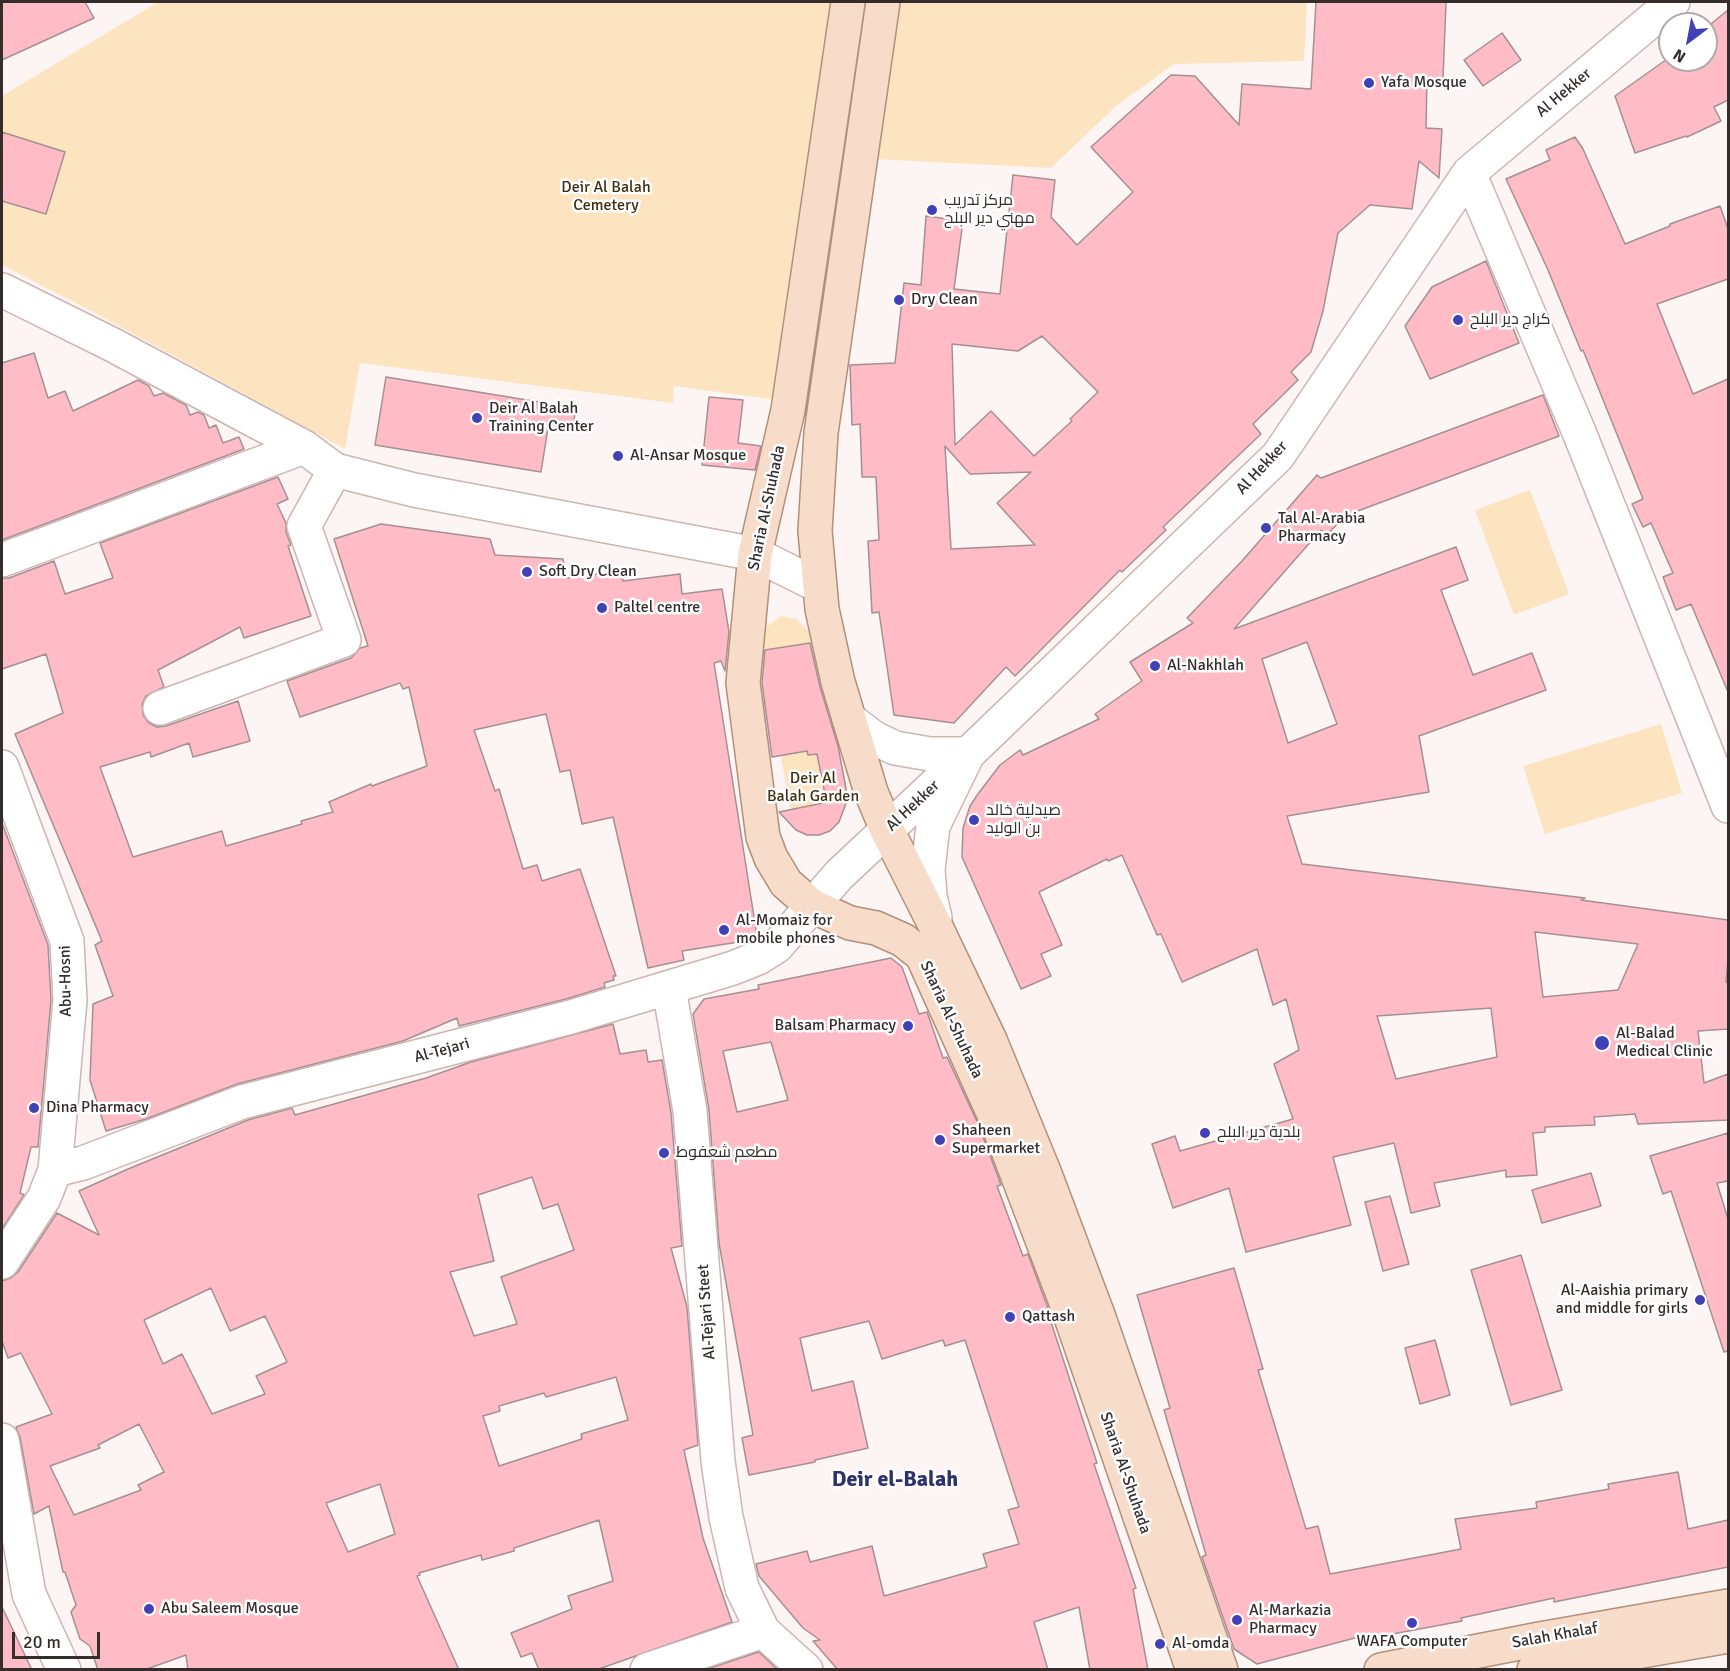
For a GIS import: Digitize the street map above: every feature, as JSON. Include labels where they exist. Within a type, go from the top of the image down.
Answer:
[{"type":"main road","name":"Sharia Al-Shuhada","points":[[848,2],[788,410],[755,554],[743,683],[763,837],[771,858],[786,883],[812,906],[850,923],[876,928],[903,940],[922,955],[996,1119],[1056,1275],[1193,1670]]},
{"type":"main road","name":"Sharia Al-Shuhada","points":[[883,2],[821,433],[815,531],[822,609],[849,719],[871,792],[887,830],[990,1040],[1046,1174],[1098,1315],[1221,1670]]},
{"type":"main road","name":"Salah Khalaf","points":[[1381,1670],[1728,1606]]},
{"type":"main road","name":"Salah Khalaf","points":[[1534,1670],[1728,1636]]},
{"type":"street","name":"Al Hekker","points":[[812,906],[839,875],[1278,456],[1469,173],[1673,2]]},
{"type":"street","points":[[1469,173],[1579,432],[1728,806]]},
{"type":"street","points":[[2,290],[122,350],[304,447],[335,470],[414,490],[755,554],[819,586]]},
{"type":"street","points":[[2,560],[304,447]]},
{"type":"street","points":[[160,708],[344,640],[304,526],[335,470]]},
{"type":"street","points":[[849,719],[874,738],[895,748],[930,754],[968,754],[933,826],[928,870],[930,896],[937,929]]},
{"type":"street","name":"Abu-Hosni","points":[[2,767],[66,941],[70,1000],[55,1170],[44,1198],[2,1262]]},
{"type":"street","name":"Al-Tejari","points":[[55,1170],[83,1164],[242,1102],[571,1017],[669,988],[758,958],[777,946],[812,906]]},
{"type":"street","name":"Al-Tejari Steet","points":[[669,988],[690,1111],[718,1461],[724,1506],[742,1588],[763,1631]]},
{"type":"street","points":[[2,1440],[29,1594],[64,1670]]},
{"type":"street","points":[[647,1670],[763,1631],[806,1670]]},
{"type":"green space","name":"Deir Al Balah Cemetery","points":[[158,2],[836,2],[777,400],[674,386],[673,403],[360,363],[345,449],[2,265],[2,96]]},
{"type":"green space","points":[[897,2],[1307,2],[1304,61],[1174,64],[1115,107],[1051,168],[873,159]]},
{"type":"green space","points":[[1530,490],[1569,594],[1514,615],[1475,510]]},
{"type":"green space","name":"Deir Al Balah Garden","points":[[781,616],[797,619],[809,632],[841,798],[833,815],[802,817],[790,807],[760,641],[766,627]]},
{"type":"green space","points":[[1661,724],[1682,793],[1545,834],[1523,766]]},
{"type":"building","points":[[2,2],[85,2],[94,18],[2,60]]},
{"type":"building","points":[[1316,2],[1446,2],[1443,79],[1427,78],[1426,128],[1442,129],[1439,178],[1419,161],[1412,209],[1370,205],[1338,233],[1323,311],[1311,352],[1291,372],[1298,380],[1253,424],[1261,434],[1163,527],[1166,530],[1122,572],[1120,570],[1015,676],[1006,667],[954,723],[894,715],[879,612],[872,613],[868,541],[879,540],[876,477],[862,477],[860,424],[852,425],[850,365],[895,363],[904,283],[921,285],[926,216],[963,221],[954,289],[1000,294],[1013,175],[1055,180],[1051,217],[1077,245],[1133,192],[1091,147],[1171,75],[1195,76],[1239,125],[1242,84],[1311,89]],"holes":[[[1042,336],[1098,392],[1070,419],[1072,421],[1034,456],[991,411],[955,445],[952,344],[1018,351]],[[945,446],[970,474],[1031,472],[997,503],[1035,545],[951,549]]]},
{"type":"building","points":[[1728,10],[1728,100],[1714,107],[1721,121],[1687,137],[1635,153],[1615,96],[1658,66],[1658,72],[1718,72],[1718,18]]},
{"type":"building","points":[[1502,33],[1521,60],[1483,86],[1464,60]]},
{"type":"building","points":[[2,132],[65,152],[46,214],[2,201]]},
{"type":"building","points":[[1575,137],[1583,149],[1625,244],[1670,226],[1670,224],[1720,206],[1728,229],[1728,279],[1657,304],[1693,394],[1728,379],[1728,692],[1691,604],[1676,610],[1663,577],[1673,573],[1651,523],[1643,527],[1632,504],[1643,499],[1583,350],[1581,351],[1548,270],[1506,179],[1550,160],[1546,150]]},
{"type":"building","points":[[1486,261],[1519,343],[1430,379],[1405,326],[1432,287]]},
{"type":"building","points":[[34,353],[48,398],[65,391],[73,411],[138,380],[149,386],[154,396],[163,393],[186,405],[190,415],[198,412],[204,415],[209,428],[216,425],[223,443],[239,437],[244,449],[2,540],[2,363]]},
{"type":"building","name":"Deir Al Balah Training Center","points":[[386,377],[576,408],[572,432],[548,428],[541,472],[375,445]]},
{"type":"building","points":[[1543,395],[1559,436],[1355,512],[1345,523],[1341,520],[1327,535],[1321,530],[1234,629],[1456,547],[1468,580],[1441,590],[1473,675],[1532,653],[1546,690],[1419,736],[1429,792],[1287,816],[1302,864],[1585,898],[1581,900],[1728,920],[1726,982],[1728,983],[1728,1029],[1698,1031],[1704,1083],[1728,1074],[1728,1120],[1638,1124],[1635,1114],[1594,1117],[1595,1125],[1545,1127],[1545,1132],[1533,1133],[1537,1175],[1506,1177],[1506,1170],[1434,1183],[1440,1206],[1411,1213],[1394,1143],[1333,1157],[1351,1225],[1246,1252],[1229,1188],[1173,1208],[1152,1144],[1175,1136],[1180,1151],[1293,1119],[1274,1064],[1299,1050],[1286,999],[1273,1005],[1257,949],[1182,982],[1161,934],[1157,935],[1122,855],[1108,861],[1107,859],[1039,892],[1062,945],[1041,954],[1051,976],[1021,989],[962,857],[963,828],[970,806],[1000,765],[1020,750],[1023,755],[1099,719],[1095,714],[1142,681],[1130,662],[1193,623],[1187,618],[1242,561],[1317,475],[1321,478]],"holes":[[[1307,642],[1337,724],[1288,743],[1262,659]],[[1535,932],[1638,944],[1618,990],[1543,997]],[[1491,1008],[1497,1057],[1396,1079],[1377,1016]]]},
{"type":"building","points":[[709,397],[743,400],[738,443],[761,446],[755,470],[702,465]]},
{"type":"building","points":[[278,477],[288,499],[277,504],[286,523],[286,532],[291,545],[288,546],[311,616],[244,638],[240,627],[158,670],[164,687],[146,696],[142,704],[143,715],[149,723],[157,727],[166,726],[238,701],[250,741],[193,757],[189,743],[151,757],[150,752],[100,767],[133,857],[222,831],[226,846],[302,824],[301,821],[333,812],[329,802],[371,784],[372,786],[427,766],[409,687],[403,689],[400,683],[300,717],[287,681],[351,658],[360,648],[368,646],[334,539],[381,524],[490,539],[495,555],[563,559],[566,578],[621,571],[623,581],[680,574],[682,594],[722,589],[729,632],[725,671],[721,661],[714,663],[757,936],[751,940],[682,951],[684,960],[648,968],[613,817],[582,824],[570,770],[560,772],[546,714],[474,730],[495,791],[499,789],[523,869],[537,865],[542,881],[580,869],[616,976],[613,976],[614,980],[604,983],[605,987],[566,999],[459,1026],[457,1018],[403,1041],[237,1084],[146,1119],[106,1131],[90,1080],[93,1004],[113,996],[95,945],[102,941],[15,734],[63,713],[46,654],[2,669],[2,578],[9,578],[54,561],[65,594],[113,578],[100,543]]},
{"type":"building","name":"Deir Al Balah Garden","points":[[810,643],[820,687],[838,746],[847,794],[826,799],[817,754],[808,755],[807,751],[772,757],[762,683],[765,650]]},
{"type":"building","points":[[848,798],[839,822],[830,831],[819,835],[807,835],[796,830],[779,812]]},
{"type":"building","points":[[2,823],[48,945],[51,1000],[38,1147],[31,1147],[20,1193],[24,1195],[2,1229]]},
{"type":"building","points":[[891,958],[902,967],[919,1014],[927,1012],[943,1058],[947,1057],[979,1126],[1001,1185],[997,1186],[1023,1256],[1028,1254],[1050,1313],[1048,1313],[1097,1463],[1094,1464],[1136,1588],[1133,1589],[1148,1670],[1090,1670],[1079,1607],[1034,1622],[1048,1670],[838,1670],[813,1641],[820,1640],[803,1628],[759,1576],[756,1564],[807,1551],[810,1562],[872,1546],[884,1596],[987,1567],[983,1554],[1019,1544],[1008,1510],[1019,1507],[965,1340],[945,1346],[943,1340],[882,1359],[869,1321],[800,1338],[812,1391],[853,1381],[868,1448],[815,1460],[815,1462],[749,1475],[742,1438],[753,1435],[719,1243],[709,1110],[693,1014],[704,999],[759,989],[758,985]],"holes":[[[771,1042],[788,1100],[737,1112],[723,1051]]]},
{"type":"building","points":[[613,1024],[620,1054],[646,1050],[648,1062],[662,1060],[671,1113],[682,1246],[671,1248],[687,1307],[698,1445],[684,1450],[703,1538],[732,1622],[596,1670],[539,1670],[532,1653],[521,1657],[511,1633],[572,1609],[568,1596],[613,1581],[599,1520],[514,1548],[514,1551],[482,1560],[481,1555],[419,1573],[420,1575],[417,1576],[459,1670],[188,1670],[186,1655],[144,1670],[98,1670],[90,1646],[80,1639],[71,1612],[76,1605],[65,1572],[63,1572],[49,1506],[34,1514],[20,1437],[16,1427],[52,1414],[21,1353],[8,1358],[2,1341],[2,1281],[18,1272],[57,1213],[99,1235],[79,1191],[248,1120],[292,1108],[295,1115],[426,1078],[471,1062]],"holes":[[[532,1177],[543,1209],[558,1204],[574,1250],[501,1277],[517,1324],[474,1336],[450,1272],[494,1261],[478,1195]],[[211,1288],[230,1331],[265,1316],[287,1362],[256,1376],[265,1394],[212,1414],[182,1354],[163,1364],[144,1320]],[[616,1377],[628,1420],[581,1434],[582,1439],[499,1466],[483,1416],[500,1411],[499,1406],[544,1393],[546,1397]],[[139,1424],[164,1472],[138,1485],[141,1490],[74,1515],[50,1466],[100,1448],[98,1445]],[[380,1484],[395,1534],[348,1552],[326,1503]]]},
{"type":"building","points":[[1728,1133],[1728,1181],[1717,1183],[1728,1219],[1728,1351],[1724,1352],[1671,1191],[1663,1194],[1650,1156]]},
{"type":"building","points":[[1591,1173],[1601,1206],[1542,1223],[1532,1190]]},
{"type":"building","points":[[1390,1196],[1409,1264],[1383,1271],[1365,1202]]},
{"type":"building","points":[[1521,1255],[1562,1390],[1511,1405],[1471,1270]]},
{"type":"building","points":[[1234,1268],[1263,1369],[1258,1370],[1306,1529],[1318,1526],[1330,1574],[1461,1549],[1455,1519],[1537,1508],[1536,1502],[1609,1489],[1608,1484],[1678,1472],[1688,1529],[1728,1520],[1728,1567],[1554,1602],[1554,1598],[1461,1618],[1462,1621],[1366,1639],[1366,1635],[1257,1664],[1234,1649],[1202,1557],[1206,1555],[1164,1410],[1170,1408],[1137,1295]]},
{"type":"building","points":[[1435,1340],[1450,1395],[1420,1404],[1405,1348]]},
{"type":"building","points":[[2,1607],[32,1670],[2,1670]]},
{"type":"building","points":[[759,1652],[778,1670],[710,1670],[710,1668]]},
{"type":"place","name":"Yafa Mosque","points":[[1369,83]]},
{"type":"place","name":"مركز تدريب مهني دير البلح","points":[[932,210]]},
{"type":"place","name":"Dry Clean","points":[[899,300]]},
{"type":"place","name":"كراج دير البلح","points":[[1458,320]]},
{"type":"place","name":"Deir Al Balah Training Center","points":[[477,418]]},
{"type":"place","name":"Al-Ansar Mosque","points":[[618,456]]},
{"type":"place","name":"Tal Al-Arabia Pharmacy","points":[[1266,528]]},
{"type":"place","name":"Soft Dry Clean","points":[[527,572]]},
{"type":"place","name":"Paltel centre","points":[[602,608]]},
{"type":"place","name":"Al-Nakhlah","points":[[1155,666]]},
{"type":"place","name":"صيدلية خالد بن الوليد","points":[[974,820]]},
{"type":"place","name":"Al-Momaiz for mobile phones","points":[[724,930]]},
{"type":"place","name":"Balsam Pharmacy","points":[[908,1026]]},
{"type":"place","name":"Al-Balad Medical Clinic","points":[[1602,1043]]},
{"type":"place","name":"Dina Pharmacy","points":[[34,1108]]},
{"type":"place","name":"بلدية دير البلح","points":[[1205,1133]]},
{"type":"place","name":"Shaheen Supermarket","points":[[940,1140]]},
{"type":"place","name":"مطعم شعفوط","points":[[664,1153]]},
{"type":"place","name":"Al-Aaishia primary and middle for girls","points":[[1700,1300]]},
{"type":"place","name":"Qattash","points":[[1010,1317]]},
{"type":"place","name":"Abu Saleem Mosque","points":[[149,1609]]},
{"type":"place","name":"Al-Markazia Pharmacy","points":[[1237,1620]]},
{"type":"place","name":"WAFA Computer","points":[[1412,1623]]},
{"type":"place","name":"Al-omda","points":[[1160,1644]]},
{"type":"district","name":"Deir el-Balah","points":[[895,1480]]}]
